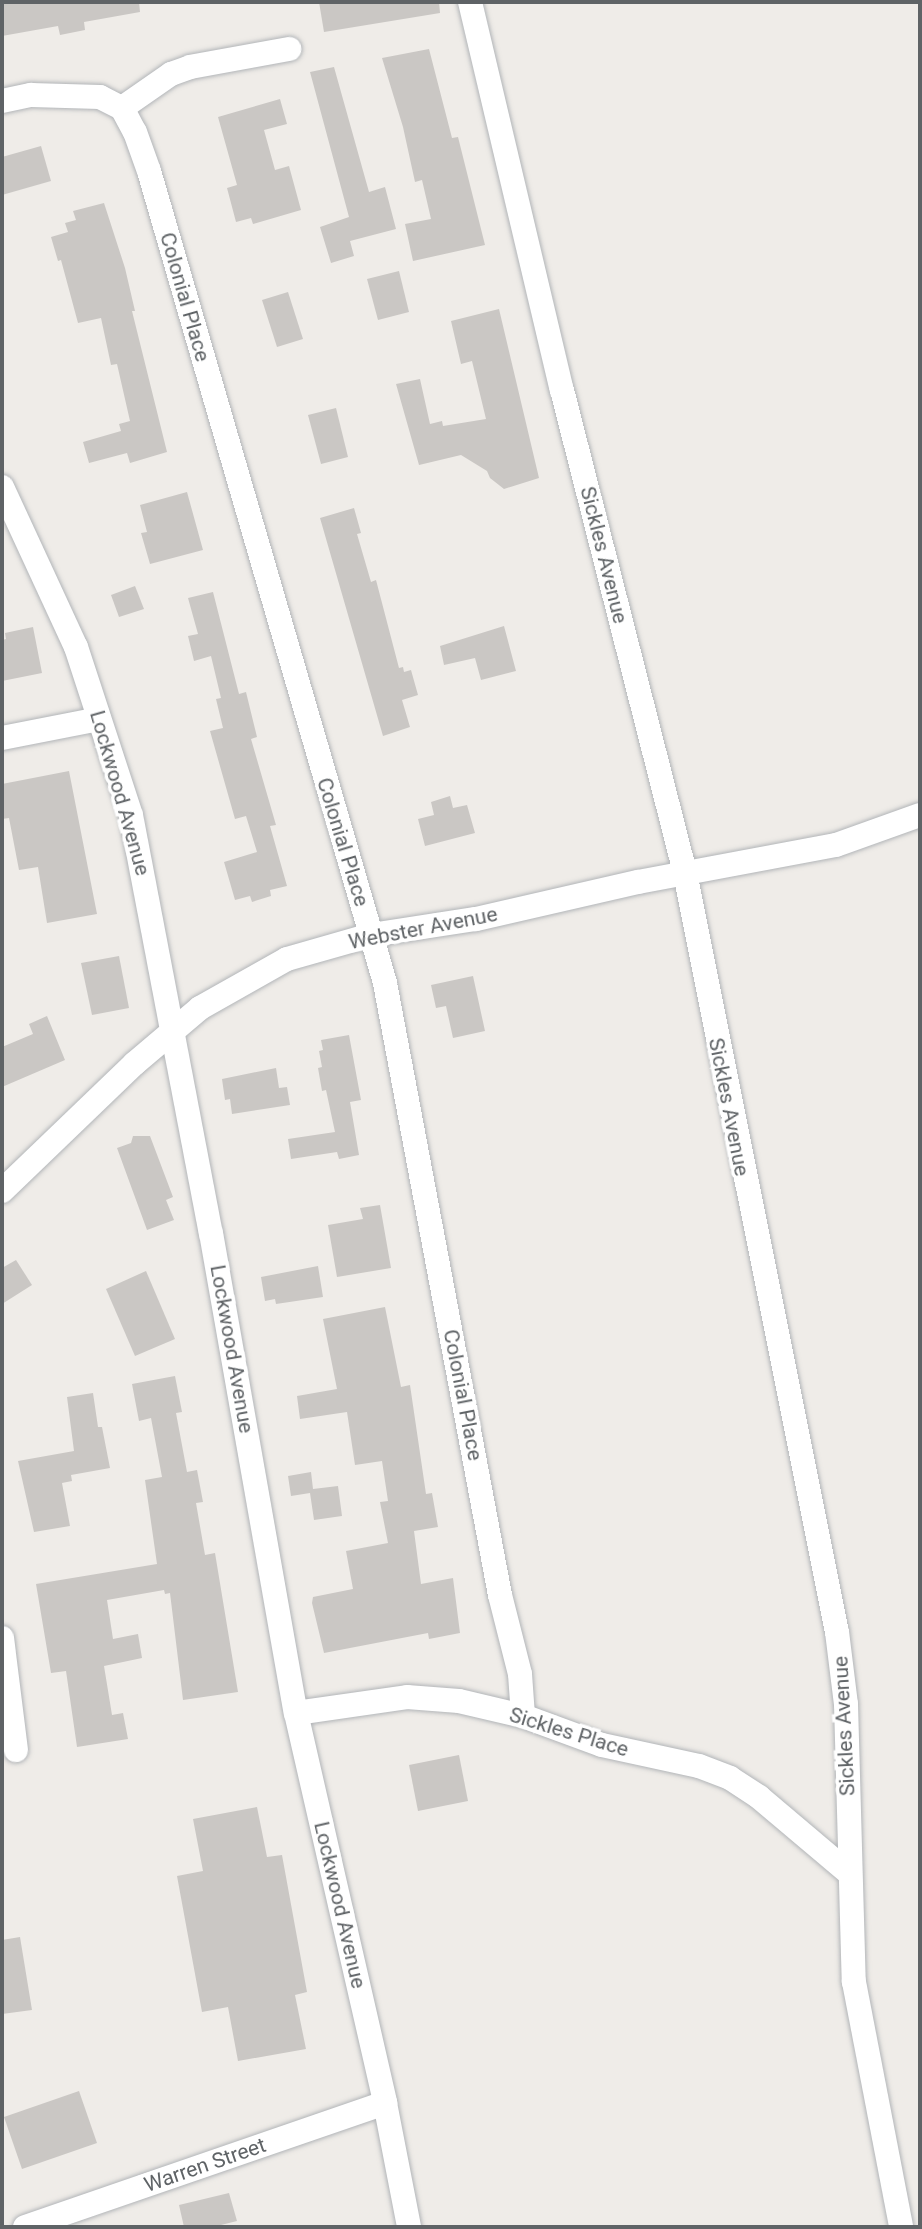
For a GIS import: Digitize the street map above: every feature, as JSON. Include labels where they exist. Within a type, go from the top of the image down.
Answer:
[{"type":"street","name":"Sickles Avenue","points":[[470,2],[556,363],[685,873],[727,1096],[837,1632],[846,1704],[854,1982],[907,2219]]},
{"type":"street","points":[[2,101],[31,95],[75,94],[100,96],[122,108],[171,75],[190,67],[289,49]]},
{"type":"street","name":"Colonial Place","points":[[122,108],[135,132],[149,171],[384,983],[500,1595],[520,1674],[523,1716]]},
{"type":"street","name":"Lockwood Avenue","points":[[2,487],[76,647],[131,816],[212,1233],[296,1713],[385,2103],[409,2227]]},
{"type":"street","points":[[2,738],[99,719]]},
{"type":"street","name":"Webster Avenue","points":[[2,1191],[171,1031],[200,1008],[262,970],[287,959],[371,935],[476,919],[685,873],[836,845],[920,815]]},
{"type":"street","points":[[2,1638],[16,1750]]},
{"type":"street","name":"Sickles Place","points":[[296,1713],[407,1697],[459,1701],[523,1716],[602,1745],[699,1766],[730,1778],[759,1797],[849,1873]]},
{"type":"street","name":"Warren Street","points":[[25,2227],[385,2103]]},
{"type":"building","points":[[2,2],[139,2],[140,12],[84,22],[85,30],[60,35],[58,26],[2,36]]},
{"type":"building","points":[[319,2],[439,2],[440,13],[324,32]]},
{"type":"building","points":[[429,49],[452,138],[458,137],[485,245],[413,261],[405,224],[431,219],[422,180],[415,182],[403,127],[382,58]]},
{"type":"building","points":[[334,67],[369,192],[385,187],[396,229],[350,241],[354,256],[331,263],[320,227],[349,217],[310,72]]},
{"type":"building","points":[[280,99],[287,124],[264,130],[275,170],[289,166],[301,210],[253,224],[251,218],[236,222],[227,188],[237,185],[218,117]]},
{"type":"building","points":[[41,146],[51,181],[2,195],[2,157]]},
{"type":"building","points":[[104,203],[125,268],[135,311],[132,311],[167,452],[130,463],[127,453],[89,463],[83,442],[121,431],[119,424],[130,421],[117,364],[111,365],[101,318],[78,323],[61,260],[58,261],[51,237],[68,232],[65,223],[76,220],[73,211]]},
{"type":"building","points":[[399,271],[409,312],[378,320],[367,279]]},
{"type":"building","points":[[288,292],[303,339],[277,347],[262,300]]},
{"type":"building","points":[[499,309],[539,478],[504,489],[490,478],[487,471],[461,455],[419,465],[396,384],[420,379],[430,424],[442,421],[443,426],[486,419],[472,361],[461,364],[451,321]]},
{"type":"building","points":[[336,408],[348,457],[321,464],[308,415]]},
{"type":"building","points":[[187,492],[203,550],[150,564],[141,533],[147,532],[140,505]]},
{"type":"building","points":[[354,508],[361,533],[357,534],[371,582],[376,580],[399,668],[403,667],[404,672],[411,670],[418,695],[402,700],[410,727],[383,736],[320,518]]},
{"type":"building","points":[[135,586],[144,609],[119,617],[111,595]]},
{"type":"building","points":[[213,592],[239,694],[246,692],[257,737],[251,739],[276,825],[270,826],[287,886],[270,890],[271,896],[252,902],[250,896],[235,900],[224,862],[257,852],[246,816],[235,819],[210,731],[223,728],[216,699],[221,698],[211,656],[194,661],[188,636],[198,634],[188,598]]},
{"type":"building","points":[[504,626],[516,671],[481,680],[475,658],[444,665],[440,646]]},
{"type":"building","points":[[33,627],[42,673],[2,681],[2,640],[6,639],[5,633]]},
{"type":"building","points":[[69,771],[97,914],[47,923],[38,867],[19,870],[9,818],[2,819],[2,784]]},
{"type":"building","points":[[450,796],[453,808],[467,805],[475,833],[425,846],[418,819],[434,815],[431,802]]},
{"type":"building","points":[[119,956],[129,1008],[92,1015],[81,963]]},
{"type":"building","points":[[473,976],[485,1031],[453,1038],[446,1006],[436,1008],[431,985]]},
{"type":"building","points":[[47,1016],[65,1060],[2,1087],[2,1047],[33,1034],[29,1024]]},
{"type":"building","points":[[349,1035],[361,1100],[350,1102],[359,1155],[339,1159],[337,1152],[291,1159],[288,1139],[335,1132],[326,1090],[322,1091],[318,1068],[322,1067],[319,1051],[323,1050],[321,1040]]},
{"type":"building","points":[[276,1068],[279,1088],[287,1087],[290,1105],[232,1114],[230,1099],[225,1100],[222,1079]]},
{"type":"building","points":[[133,1136],[150,1136],[173,1197],[166,1200],[174,1220],[147,1230],[117,1148],[131,1143]]},
{"type":"building","points":[[380,1205],[391,1268],[337,1277],[328,1225],[363,1219],[360,1208]]},
{"type":"building","points":[[16,1260],[32,1285],[2,1304],[2,1268]]},
{"type":"building","points":[[318,1266],[323,1297],[276,1304],[275,1299],[265,1301],[261,1277]]},
{"type":"building","points":[[146,1271],[175,1339],[135,1356],[106,1289]]},
{"type":"building","points":[[385,1307],[401,1387],[410,1385],[426,1494],[432,1493],[438,1527],[414,1531],[421,1584],[453,1578],[460,1633],[429,1639],[428,1633],[324,1653],[312,1603],[313,1597],[353,1589],[346,1551],[388,1543],[380,1502],[388,1501],[382,1461],[355,1465],[347,1412],[300,1419],[297,1396],[337,1389],[323,1319]]},
{"type":"building","points":[[175,1376],[182,1412],[176,1413],[187,1472],[197,1470],[203,1502],[196,1503],[205,1555],[215,1553],[238,1692],[183,1700],[170,1593],[165,1594],[164,1590],[107,1600],[113,1639],[138,1634],[142,1658],[104,1666],[112,1715],[123,1713],[128,1739],[77,1747],[66,1671],[51,1673],[36,1584],[157,1564],[145,1480],[162,1477],[151,1418],[139,1421],[132,1384]]},
{"type":"building","points":[[93,1393],[98,1427],[102,1427],[110,1468],[71,1475],[72,1481],[62,1483],[70,1526],[34,1532],[18,1461],[74,1451],[67,1397]]},
{"type":"building","points":[[311,1472],[313,1489],[338,1486],[342,1516],[314,1520],[310,1493],[291,1496],[288,1476]]},
{"type":"building","points":[[459,1755],[468,1801],[418,1811],[409,1765]]},
{"type":"building","points":[[257,1807],[267,1857],[282,1855],[307,1992],[295,1995],[306,2049],[238,2061],[228,2007],[202,2012],[177,1876],[203,1871],[193,1819]]},
{"type":"building","points":[[20,1937],[32,2010],[2,2014],[2,1940]]},
{"type":"building","points":[[79,2091],[97,2143],[22,2169],[4,2117]]},
{"type":"building","points":[[229,2193],[237,2221],[213,2227],[184,2227],[179,2205]]}]
